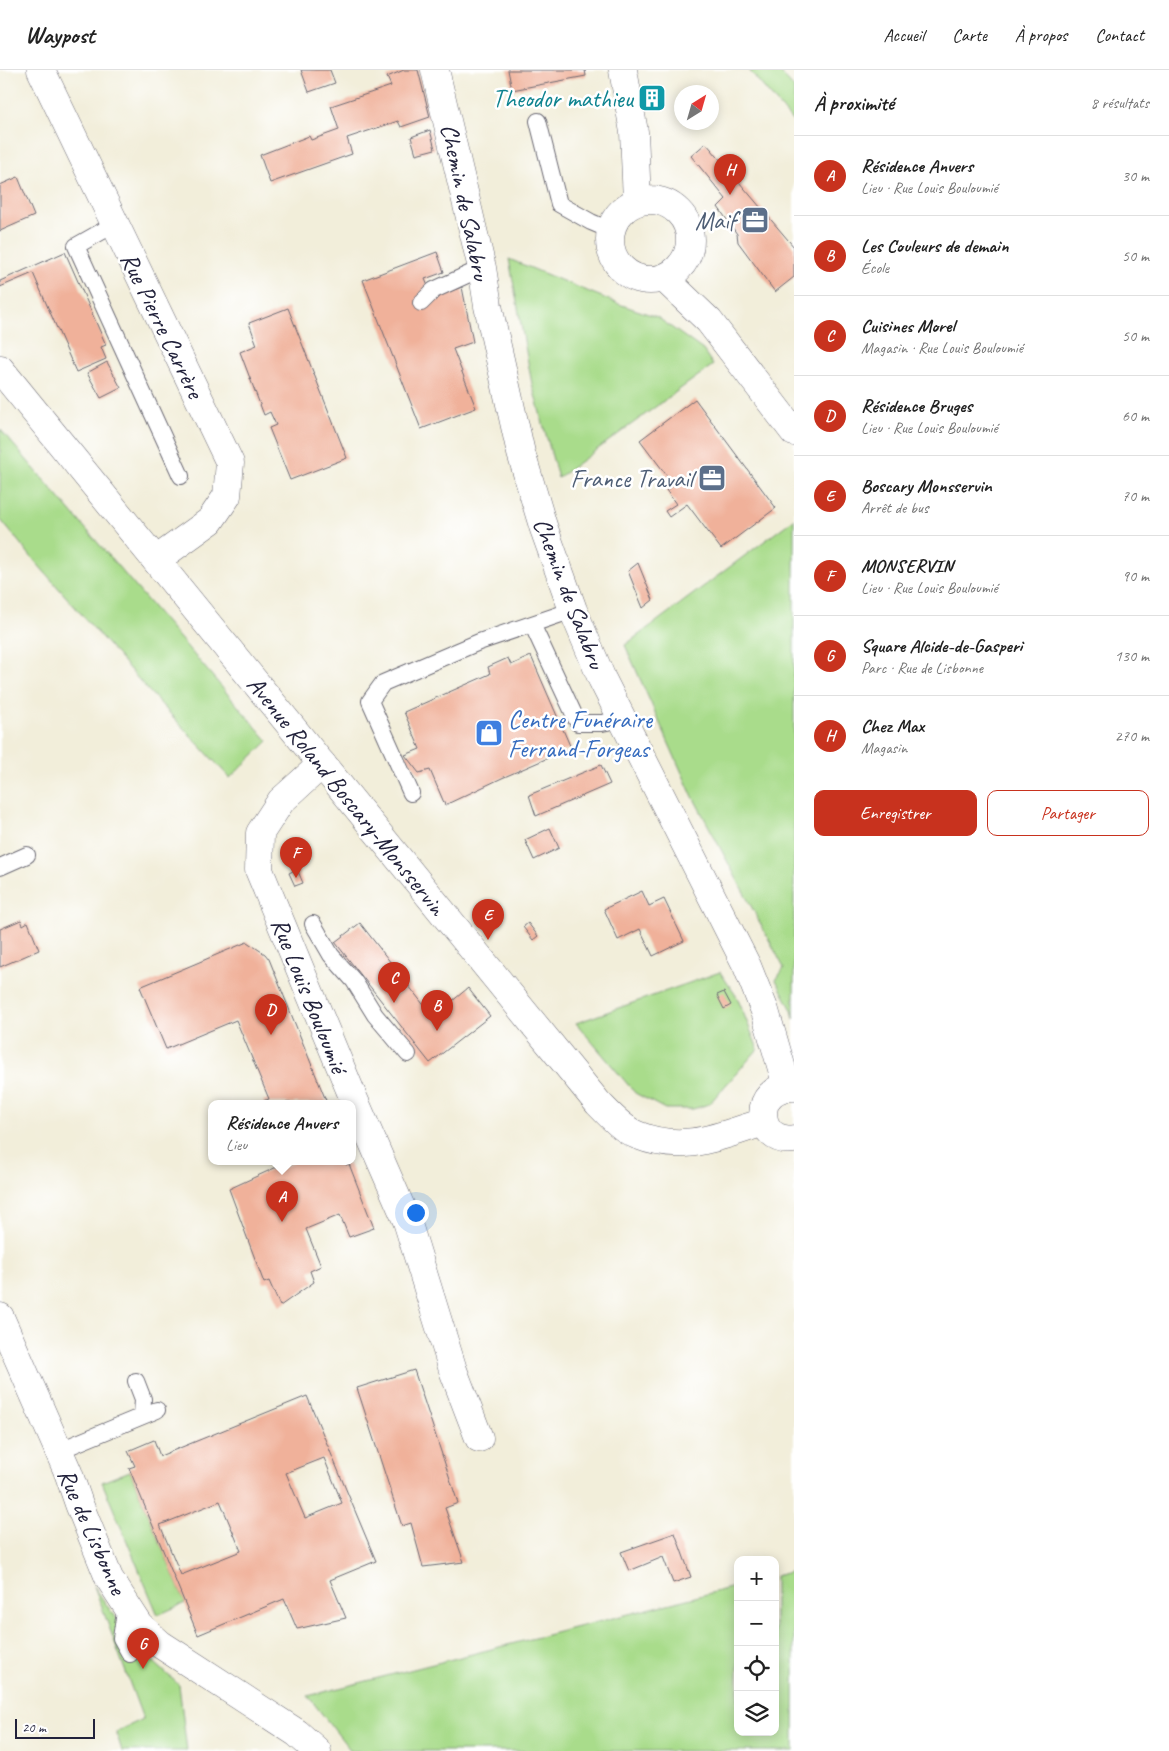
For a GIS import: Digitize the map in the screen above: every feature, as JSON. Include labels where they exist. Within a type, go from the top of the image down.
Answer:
[{"type":"street","name":"Rue Pierre Carrère","points":[[41,70],[230,463],[227,496],[210,520],[156,560]]},
{"type":"street","name":"Chemin de Salabru","points":[[435,70],[482,268],[488,306],[526,470],[573,610],[602,679],[747,966],[790,1086]]},
{"type":"street","points":[[623,70],[634,132],[637,201]]},
{"type":"street","points":[[650,199],[663,202],[675,208],[684,217],[689,229],[691,242],[688,255],[674,273],[664,278],[639,279],[628,274],[618,266],[612,255],[609,243],[610,230],[616,218],[625,208],[637,201],[650,199]]},
{"type":"street","points":[[688,255],[709,321]]},
{"type":"street","points":[[664,278],[709,321],[794,432]]},
{"type":"street","name":"Avenue Roland Boscary-Monsservin","points":[[0,369],[598,1103],[616,1121],[636,1135],[673,1144],[704,1142],[764,1122]]},
{"type":"street","name":"Rue Louis Bouloumié","points":[[322,764],[282,801],[260,833],[259,870],[354,1100]]},
{"type":"street","points":[[790,1086],[772,1092],[767,1098],[763,1114],[764,1122],[774,1135],[782,1139],[794,1139]]},
{"type":"street","name":"Rue Louis Bouloumié","points":[[356,1104],[407,1221],[453,1370],[479,1438]]},
{"type":"street","name":"Rue de Lisbonne","points":[[0,1317],[68,1472],[78,1504],[109,1578],[140,1626],[160,1644],[302,1745]]},
{"type":"lane","points":[[538,121],[560,204],[590,222],[610,230]]},
{"type":"lane","points":[[115,224],[76,246],[181,476]]},
{"type":"lane","points":[[421,303],[434,290],[482,268]]},
{"type":"lane","points":[[411,793],[370,701],[383,683],[479,642],[573,610]]},
{"type":"lane","points":[[532,624],[578,723],[602,723],[622,719]]},
{"type":"lane","points":[[0,867],[27,855]]},
{"type":"lane","points":[[313,924],[331,955],[354,981],[375,1015],[408,1054]]},
{"type":"lane","points":[[58,1451],[150,1413],[136,1381]]},
{"type":"lane","points":[[126,1604],[121,1638],[130,1654]]},
{"type":"green space","points":[[749,70],[778,70],[794,88],[794,123]]},
{"type":"green space","points":[[509,259],[619,304],[657,317],[703,350],[713,365],[558,478],[532,384]]},
{"type":"green space","points":[[0,430],[268,741],[230,778],[146,688],[0,519]]},
{"type":"green space","points":[[794,519],[794,1019],[792,1010],[776,980],[784,968],[690,791],[625,645]]},
{"type":"green space","points":[[720,972],[737,997],[758,1049],[709,1104],[693,1109],[665,1109],[635,1093],[576,1023]]},
{"type":"green space","points":[[130,1471],[185,1603],[158,1615],[102,1482]]},
{"type":"green space","points":[[794,1571],[794,1751],[351,1751],[308,1696],[734,1587],[734,1736],[779,1736],[779,1575]]},
{"type":"green space","points":[[94,1586],[122,1628],[144,1653],[179,1685],[187,1751],[122,1751],[116,1732],[143,1719]]},
{"type":"building","points":[[301,70],[330,70],[335,83],[309,92]]},
{"type":"building","points":[[404,70],[418,70],[430,117],[401,127],[398,121],[347,138],[352,154],[270,183],[260,155],[309,136],[311,140],[339,130],[331,106],[391,86],[387,77]]},
{"type":"building","points":[[508,70],[585,70],[586,76],[512,90]]},
{"type":"building","name":"Theodor mathieu","points":[[655,89],[657,105],[649,106],[646,91]]},
{"type":"building","points":[[430,130],[435,149],[416,154],[411,137]]},
{"type":"building","points":[[706,143],[794,247],[794,277],[775,292],[738,242],[737,234],[718,207],[726,199],[691,156]]},
{"type":"building","points":[[18,177],[34,216],[0,231],[0,185]]},
{"type":"building","points":[[65,252],[106,345],[101,347],[106,359],[76,372],[33,273],[0,287],[0,281]]},
{"type":"building","points":[[437,252],[444,272],[425,279],[433,298],[462,287],[473,342],[453,349],[476,408],[421,429],[363,280]]},
{"type":"building","points":[[288,308],[347,458],[290,480],[269,428],[276,425],[270,412],[264,415],[240,352],[257,345],[249,323]]},
{"type":"building","points":[[107,362],[121,388],[101,398],[87,373]]},
{"type":"building","points":[[695,399],[776,508],[721,549],[687,504],[669,517],[665,511],[676,504],[666,490],[674,485],[640,440]]},
{"type":"building","points":[[638,563],[653,600],[643,608],[628,571]]},
{"type":"building","points":[[531,656],[571,748],[445,805],[430,770],[419,773],[405,755],[420,749],[404,712],[490,674],[488,667],[508,658],[511,665]]},
{"type":"building","points":[[601,765],[610,784],[536,816],[529,795]]},
{"type":"building","points":[[550,828],[559,848],[534,860],[525,840]]},
{"type":"building","points":[[297,869],[303,883],[295,886],[289,873]]},
{"type":"building","points":[[642,891],[649,906],[664,899],[684,941],[653,956],[640,929],[618,940],[604,909]]},
{"type":"building","points":[[21,920],[23,925],[28,922],[39,950],[0,967],[0,929]]},
{"type":"building","points":[[360,923],[433,1017],[468,988],[490,1016],[430,1063],[335,942]]},
{"type":"building","points":[[528,923],[538,936],[533,940],[523,927]]},
{"type":"building","points":[[247,942],[265,954],[269,959],[326,1100],[266,1100],[269,1099],[236,1020],[166,1049],[140,987]]},
{"type":"building","points":[[724,992],[731,1005],[724,1009],[717,995]]},
{"type":"building","points":[[288,1165],[349,1165],[374,1228],[349,1237],[340,1215],[306,1229],[321,1266],[310,1271],[314,1282],[280,1306],[269,1281],[264,1283],[229,1189],[279,1166],[280,1169]]},
{"type":"building","points":[[414,1370],[458,1503],[445,1508],[464,1562],[423,1567],[411,1523],[402,1526],[357,1388]]},
{"type":"building","points":[[307,1396],[376,1561],[330,1580],[346,1618],[297,1629],[284,1599],[198,1635],[129,1468],[135,1466],[128,1451],[154,1440],[160,1456]],"holes":[[[324,1458],[342,1503],[305,1518],[286,1473]],[[220,1501],[241,1551],[181,1575],[160,1525]]]},
{"type":"building","points":[[675,1533],[691,1577],[673,1583],[663,1557],[629,1571],[621,1552]]},
{"type":"place","name":"Theodor mathieu","points":[[652,98]]},
{"type":"place","name":"Chez Max","points":[[730,195]]},
{"type":"place","name":"Maif","points":[[755,220]]},
{"type":"place","name":"France Travail","points":[[712,478]]},
{"type":"place","name":"Centre Funéraire Ferrand-Forgeas","points":[[489,733]]},
{"type":"place","name":"MONSERVIN","points":[[296,878]]},
{"type":"place","name":"Boscary Monsservin","points":[[488,940]]},
{"type":"place","name":"Cuisines Morel","points":[[394,1003]]},
{"type":"place","name":"Les Couleurs de demain","points":[[437,1031]]},
{"type":"place","name":"Résidence Bruges","points":[[271,1035]]},
{"type":"place","name":"Résidence Anvers","points":[[282,1222]]},
{"type":"place","name":"Square Alcide-de-Gasperi","points":[[143,1669]]}]
